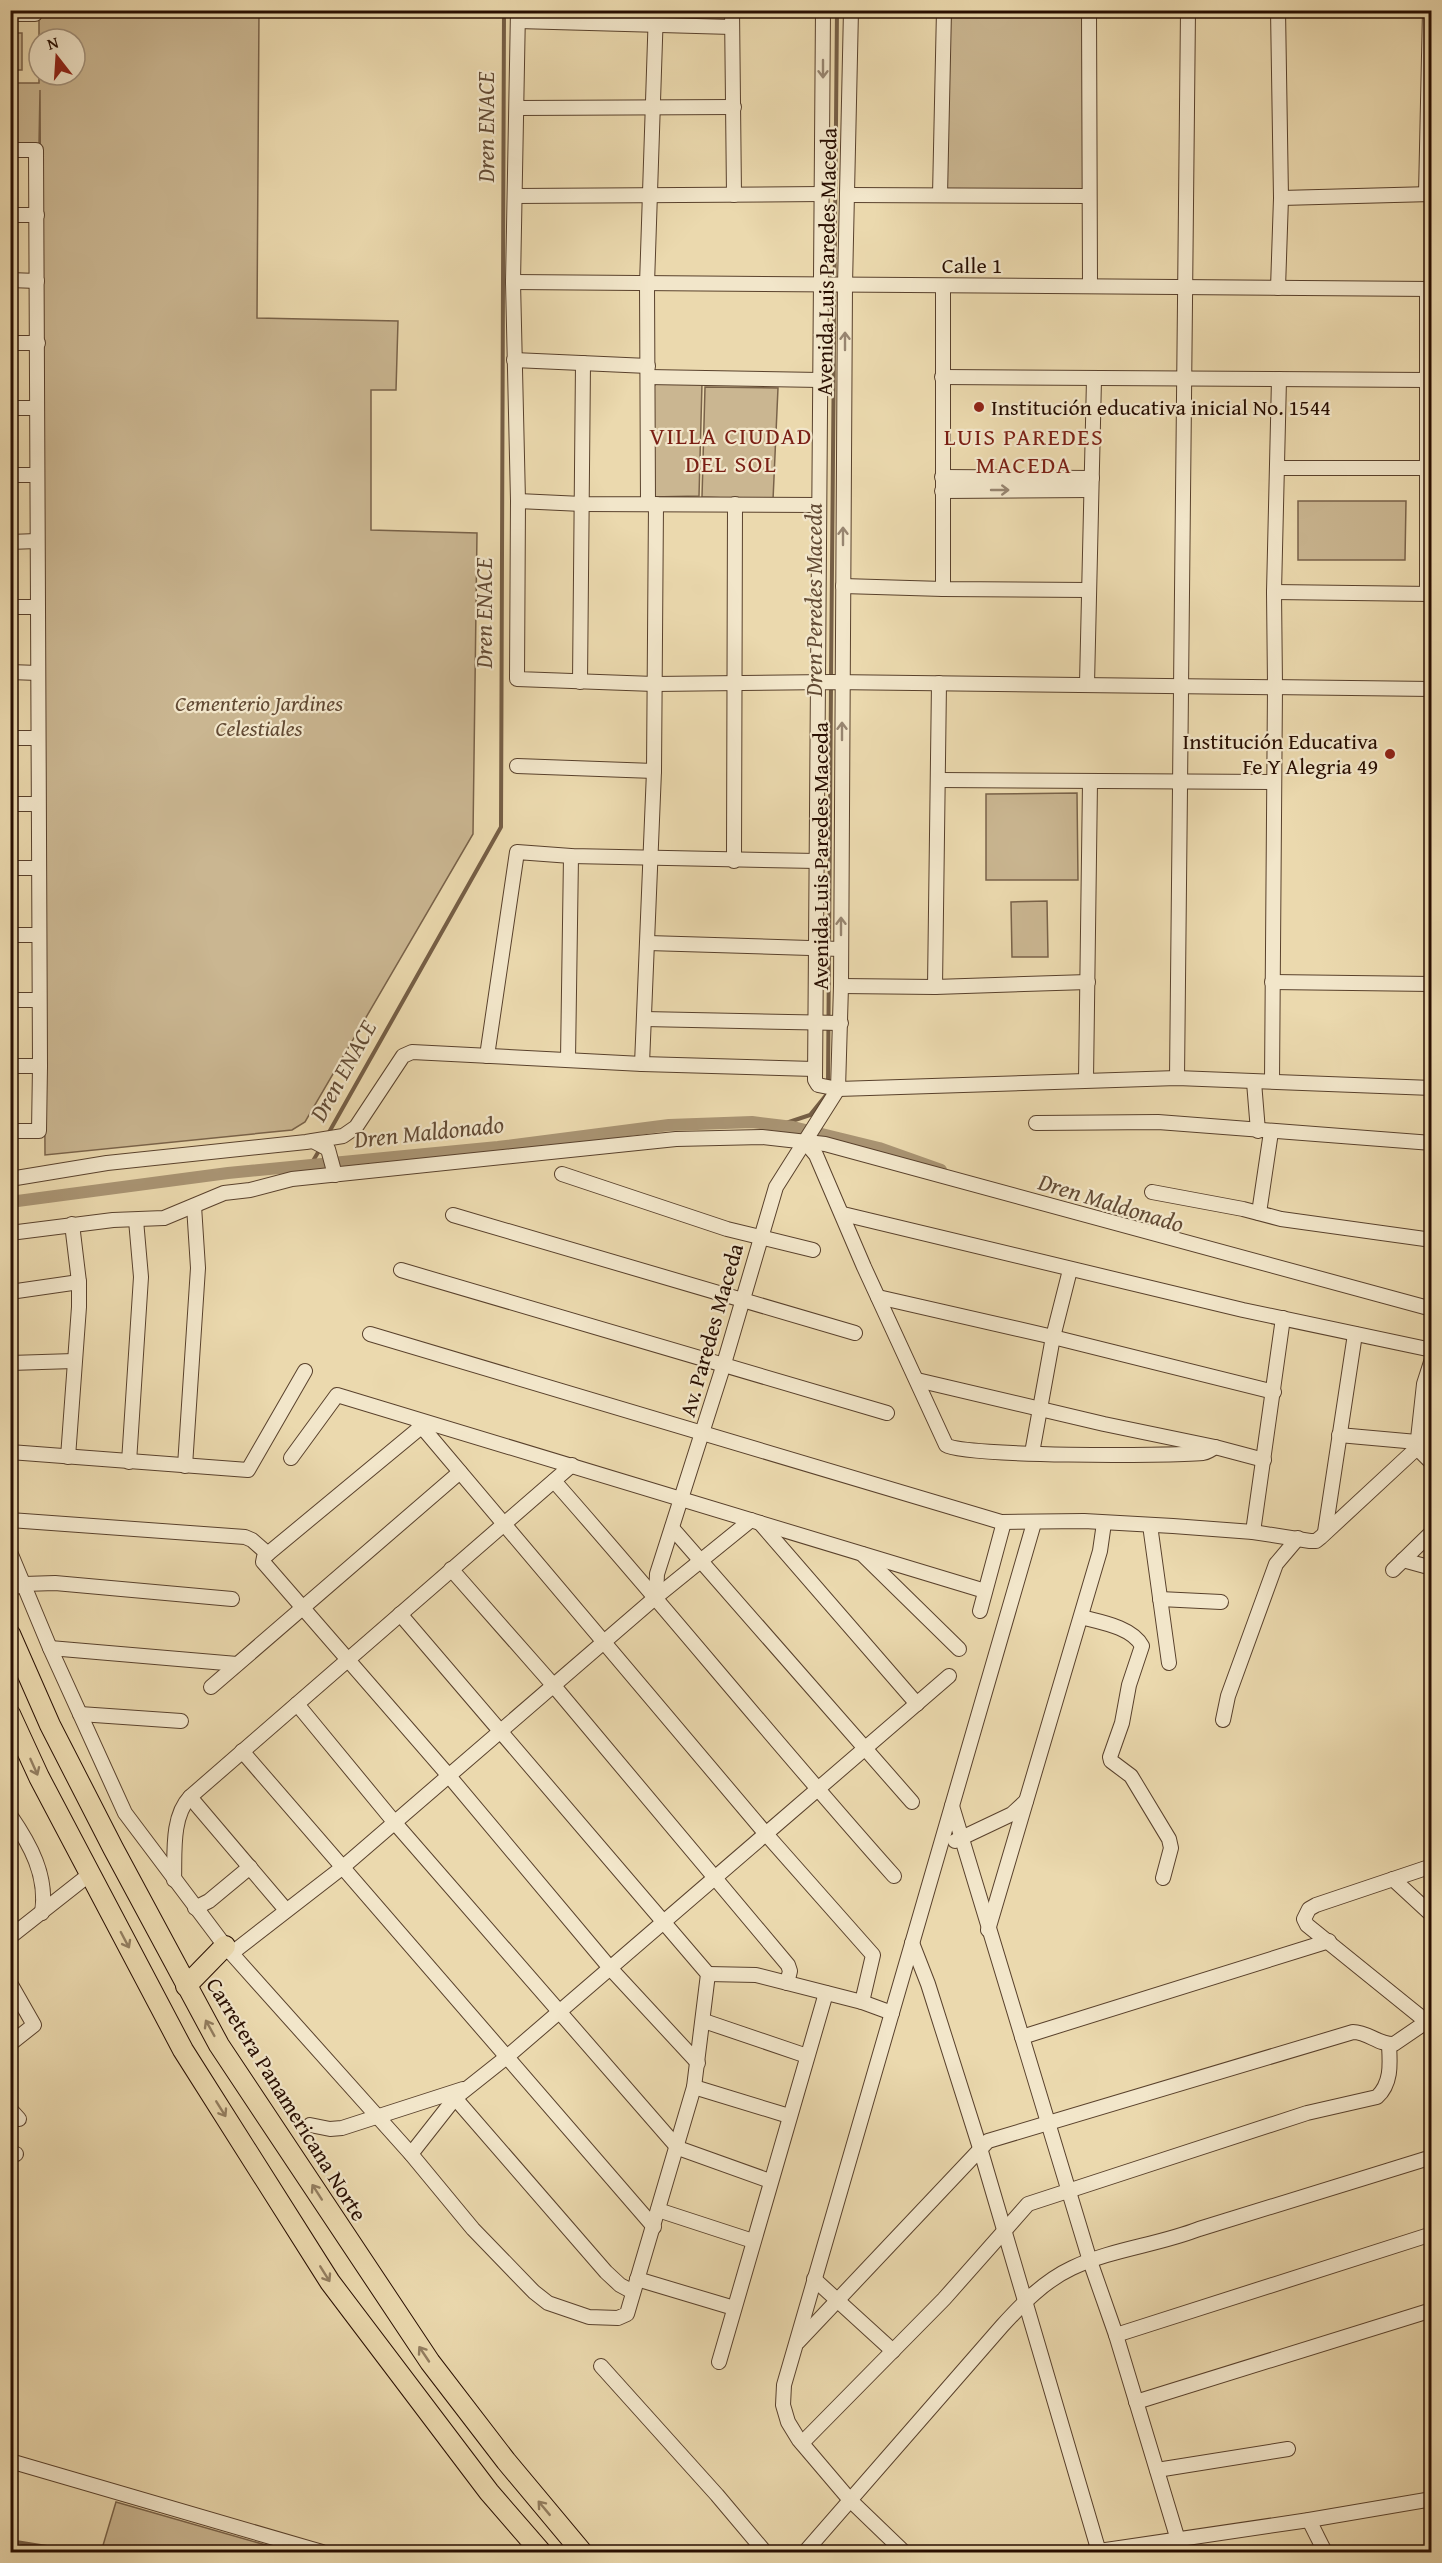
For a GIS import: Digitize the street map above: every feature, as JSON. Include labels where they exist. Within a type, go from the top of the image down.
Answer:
[{"type":"highway","name":"Carretera Panamericana Norte","points":[[10,1634],[50,1725],[219,2045],[430,2362],[506,2461],[582,2553]]},
{"type":"highway","points":[[10,1714],[39,1777],[183,2050],[330,2282],[489,2492],[541,2553]]},
{"type":"highway","points":[[186,1986],[228,1949]]},
{"type":"street","points":[[732,10],[734,195]]},
{"type":"street","name":"Avenida Luis Paredes Maceda","points":[[814,1069],[823,10]]},
{"type":"street","name":"Avenida Luis Paredes Maceda","points":[[838,1089],[841,1023],[845,285],[851,10]]},
{"type":"street","points":[[940,195],[944,10]]},
{"type":"street","points":[[1089,10],[1090,286]]},
{"type":"street","points":[[1177,1078],[1188,10]]},
{"type":"street","points":[[1278,10],[1281,198],[1278,288]]},
{"type":"street","points":[[1281,198],[1429,194],[1430,10]]},
{"type":"street","points":[[10,14],[35,14]]},
{"type":"street","points":[[732,27],[655,18],[518,16],[513,282],[518,501],[517,680],[654,684],[735,681],[1431,689]]},
{"type":"street","points":[[642,1064],[654,771],[652,504],[647,284],[655,18]]},
{"type":"street","points":[[517,108],[734,107]]},
{"type":"street","points":[[10,150],[36,150],[40,1066],[39,1131],[10,1131]]},
{"type":"street","points":[[515,196],[823,194]]},
{"type":"street","points":[[848,195],[1089,196]]},
{"type":"street","points":[[10,215],[37,215]]},
{"type":"street","points":[[10,280],[37,281]]},
{"type":"street","name":"Calle 1","points":[[513,282],[1429,289]]},
{"type":"street","points":[[943,286],[943,589]]},
{"type":"street","points":[[1274,592],[1429,594],[1427,468],[1429,289]]},
{"type":"street","points":[[10,343],[38,344]]},
{"type":"street","points":[[514,360],[583,363],[648,371],[820,380]]},
{"type":"street","points":[[580,682],[583,363]]},
{"type":"street","points":[[942,377],[1428,380]]},
{"type":"street","points":[[1087,684],[1094,379]]},
{"type":"street","points":[[1272,1081],[1274,592],[1279,379]]},
{"type":"street","points":[[10,408],[38,408]]},
{"type":"street","points":[[1277,468],[1427,468]]},
{"type":"street","points":[[10,475],[37,475]]},
{"type":"street","points":[[942,484],[1092,484]]},
{"type":"street","points":[[518,501],[582,504],[819,505]]},
{"type":"street","points":[[734,861],[735,504]]},
{"type":"street","points":[[10,542],[37,541]]},
{"type":"street","points":[[843,586],[1088,590]]},
{"type":"street","points":[[10,607],[38,607]]},
{"type":"street","points":[[10,672],[38,673]]},
{"type":"street","points":[[935,987],[939,683]]},
{"type":"street","points":[[10,738],[38,738]]},
{"type":"street","points":[[517,766],[654,771]]},
{"type":"street","points":[[939,780],[1274,782]]},
{"type":"street","points":[[1086,1080],[1089,782]]},
{"type":"street","points":[[10,804],[38,804]]},
{"type":"street","points":[[487,1056],[517,852],[734,861],[817,861]]},
{"type":"street","points":[[568,1059],[571,856]]},
{"type":"street","points":[[10,868],[39,868]]},
{"type":"street","points":[[10,934],[39,935]]},
{"type":"street","points":[[648,943],[841,949]]},
{"type":"street","points":[[841,987],[935,987],[1088,982]]},
{"type":"street","points":[[1272,982],[1431,984]]},
{"type":"street","points":[[10,1000],[39,1000]]},
{"type":"street","points":[[644,1018],[841,1023]]},
{"type":"street","points":[[10,1179],[107,1163],[313,1141],[352,1132],[403,1056],[412,1052],[642,1064],[814,1069],[818,1085],[838,1089],[1177,1078],[1431,1088]]},
{"type":"street","points":[[10,1066],[40,1066]]},
{"type":"street","points":[[1254,1082],[1264,1131],[1259,1213]]},
{"type":"street","name":"Av. Paredes Maceda","points":[[656,1597],[657,1574],[723,1367],[776,1187],[838,1089]]},
{"type":"street","points":[[1036,1124],[1158,1122],[1431,1143]]},
{"type":"street","points":[[10,1233],[72,1224],[164,1218],[224,1193],[250,1190],[283,1180],[676,1139],[762,1137],[825,1144],[1431,1309]]},
{"type":"street","points":[[313,1141],[328,1149],[335,1175]]},
{"type":"street","points":[[805,1142],[816,1155],[942,1438],[951,1449],[1032,1453],[1178,1454],[1206,1452],[1215,1447]]},
{"type":"street","points":[[562,1174],[727,1229],[813,1250]]},
{"type":"street","points":[[1152,1192],[1281,1219],[1431,1240]]},
{"type":"street","points":[[185,1466],[198,1268],[194,1206]]},
{"type":"street","points":[[843,1214],[1070,1270],[1431,1350]]},
{"type":"street","points":[[453,1215],[855,1333]]},
{"type":"street","points":[[129,1462],[141,1277],[136,1220]]},
{"type":"street","points":[[68,1457],[79,1282],[72,1224]]},
{"type":"street","points":[[401,1270],[723,1367],[887,1413]]},
{"type":"street","points":[[1032,1453],[1038,1409],[1070,1270]]},
{"type":"street","points":[[10,1292],[79,1282]]},
{"type":"street","points":[[878,1297],[1053,1337],[1274,1392]]},
{"type":"street","points":[[1253,1532],[1283,1318]]},
{"type":"street","points":[[370,1334],[1004,1522],[1150,1525],[1253,1532],[1316,1541],[1367,1497],[1417,1445],[1426,1417],[1424,1384],[1431,1359]]},
{"type":"street","points":[[1325,1532],[1355,1334]]},
{"type":"street","points":[[10,1363],[74,1361]]},
{"type":"street","points":[[10,1452],[248,1470],[305,1371]]},
{"type":"street","points":[[917,1380],[1264,1460]]},
{"type":"street","points":[[291,1458],[337,1395],[419,1423],[572,1465],[985,1591]]},
{"type":"street","points":[[419,1423],[766,1834],[873,1955],[862,2002]]},
{"type":"street","points":[[419,1423],[264,1557],[265,1566],[449,1776],[610,1968],[698,2063]]},
{"type":"street","points":[[1339,1435],[1417,1445],[1431,1463]]},
{"type":"street","points":[[174,1880],[176,1836],[180,1811],[189,1797],[572,1465]]},
{"type":"street","points":[[211,1688],[460,1472]]},
{"type":"street","points":[[554,1481],[656,1597],[817,1790],[894,1876]]},
{"type":"street","points":[[10,1520],[245,1537],[268,1554]]},
{"type":"street","points":[[228,1949],[286,1910],[343,1867],[656,1597],[755,1521]]},
{"type":"street","points":[[755,1521],[917,1704]]},
{"type":"street","points":[[980,1611],[1004,1522]]},
{"type":"street","points":[[904,2553],[850,2500],[802,2443],[788,2422],[783,2404],[784,2385],[1034,1522]]},
{"type":"street","points":[[988,1930],[1100,1551],[1104,1523]]},
{"type":"street","points":[[1150,1525],[1169,1663]]},
{"type":"street","points":[[672,1528],[912,1802]]},
{"type":"street","points":[[1223,1720],[1228,1696],[1276,1564],[1298,1538]]},
{"type":"street","points":[[1393,1570],[1430,1538]]},
{"type":"street","points":[[860,1551],[959,1649]]},
{"type":"street","points":[[10,1552],[17,1586],[50,1648],[125,1813],[195,1908],[228,1949],[411,2154],[473,2229],[534,2292],[548,2303],[589,2316],[618,2318],[627,2314],[678,2148],[694,2087],[704,2021],[708,1974],[400,1614]]},
{"type":"street","points":[[1404,1560],[1431,1568]]},
{"type":"street","points":[[451,1569],[554,1686],[788,1965],[790,1971],[787,1983]]},
{"type":"street","points":[[17,1586],[56,1583],[232,1599]]},
{"type":"street","points":[[1160,1599],[1221,1602]]},
{"type":"street","points":[[1081,1617],[1131,1634],[1139,1640],[1142,1646],[1129,1685],[1122,1723],[1110,1757],[1111,1761],[1131,1776],[1169,1839],[1171,1848],[1163,1878]]},
{"type":"street","points":[[50,1648],[237,1664]]},
{"type":"street","points":[[411,2154],[455,2098],[560,2011],[949,1676]]},
{"type":"street","points":[[297,1704],[395,1823],[678,2148],[770,2181]]},
{"type":"street","points":[[80,1714],[182,1721]]},
{"type":"street","points":[[242,1751],[654,2227]]},
{"type":"street","points":[[189,1797],[286,1910]]},
{"type":"street","points":[[939,1848],[1012,1814],[1026,1800]]},
{"type":"street","points":[[952,1806],[988,1930],[1178,2540]]},
{"type":"street","points":[[10,1815],[15,1831],[30,1847],[40,1873],[44,1894],[42,1913]]},
{"type":"street","points":[[795,2344],[988,2141],[1353,2032],[1362,2032],[1389,2045],[1394,2044],[1406,2034],[1430,2022],[1307,1924],[1305,1919],[1309,1908],[1431,1866]]},
{"type":"street","points":[[195,1908],[209,1901],[250,1867]]},
{"type":"street","points":[[10,1937],[90,1874]]},
{"type":"street","points":[[1393,1879],[1431,1915]]},
{"type":"street","points":[[1022,2037],[1329,1941]]},
{"type":"street","points":[[912,1943],[928,1984],[980,2148],[1095,2552],[1310,2520],[1431,2499]]},
{"type":"street","points":[[708,1974],[756,1974],[862,2002],[892,2013]]},
{"type":"street","points":[[10,1983],[34,2025],[10,2044]]},
{"type":"street","points":[[719,2362],[826,1993]]},
{"type":"street","points":[[704,2021],[807,2056]]},
{"type":"street","points":[[802,2443],[944,2299],[1028,2204],[1307,2113],[1377,2097],[1383,2092],[1389,2076],[1389,2045]]},
{"type":"street","points":[[310,2125],[330,2129],[342,2128],[376,2115],[468,2087]]},
{"type":"street","points":[[694,2087],[789,2116]]},
{"type":"street","points":[[455,2098],[606,2272],[620,2285],[635,2285],[734,2308]]},
{"type":"street","points":[[805,2553],[1025,2301],[1053,2279],[1071,2268],[1090,2261],[1176,2238],[1431,2157]]},
{"type":"street","points":[[658,2210],[753,2241]]},
{"type":"street","points":[[1116,2335],[1431,2234]]},
{"type":"street","points":[[814,2279],[893,2351]]},
{"type":"street","points":[[1136,2402],[1431,2310]]},
{"type":"street","points":[[601,2366],[717,2495],[765,2553]]},
{"type":"street","points":[[1157,2470],[1288,2449]]},
{"type":"street","points":[[10,2461],[322,2553]]},
{"type":"street","points":[[1310,2520],[1325,2553]]},
{"type":"green space","name":"Cementerio Jardines Celestiales","points":[[39,11],[259,11],[257,318],[398,321],[396,390],[371,390],[371,530],[477,533],[473,834],[305,1122],[292,1130],[45,1155],[40,90],[39,144],[11,144],[10,83],[27,83],[27,87],[87,87],[87,27],[39,27]]},
{"type":"green space","points":[[944,11],[1089,11],[1085,190],[944,190]]},
{"type":"green space","points":[[10,33],[22,33],[22,70],[11,70]]},
{"type":"green space","points":[[658,382],[702,383],[699,496],[652,497],[653,387]]},
{"type":"green space","points":[[705,387],[778,388],[773,500],[702,497]]},
{"type":"green space","points":[[1298,501],[1406,501],[1405,560],[1298,560]]},
{"type":"green space","points":[[1077,793],[1078,880],[986,880],[986,794]]},
{"type":"green space","points":[[1047,901],[1048,957],[1012,957],[1011,902]]},
{"type":"green space","points":[[116,2502],[290,2552],[101,2552]]},
{"type":"waterway","name":"Dren ENACE","points":[[328,1134],[501,827],[504,10]]},
{"type":"waterway","name":"Dren Peredes Maceda","points":[[831,679],[837,10]]},
{"type":"waterway","name":"Dren Peredes Maceda","points":[[828,1084],[831,686]]},
{"type":"waterway","name":"Dren Maldonado","points":[[780,1125],[810,1115],[827,1094]]},
{"type":"waterway","name":"Dren Maldonado","points":[[10,1202],[228,1173],[498,1147],[669,1125],[752,1122],[793,1127],[879,1148],[941,1170]]},
{"type":"waterway","name":"Dren ENACE","points":[[310,1166],[320,1149]]},
{"type":"waterway","points":[[10,2541],[53,2548],[121,2552]]},
{"type":"place","name":"Institución educativa inicial No. 1544","points":[[979,407]]},
{"type":"place","name":"Institución Educativa Fe Y Alegria 49","points":[[1390,754]]},
{"type":"district","name":"VILLA CIUDAD DEL SOL","points":[[731,450]]},
{"type":"district","name":"LUIS PAREDES MACEDA","points":[[1024,451]]}]
